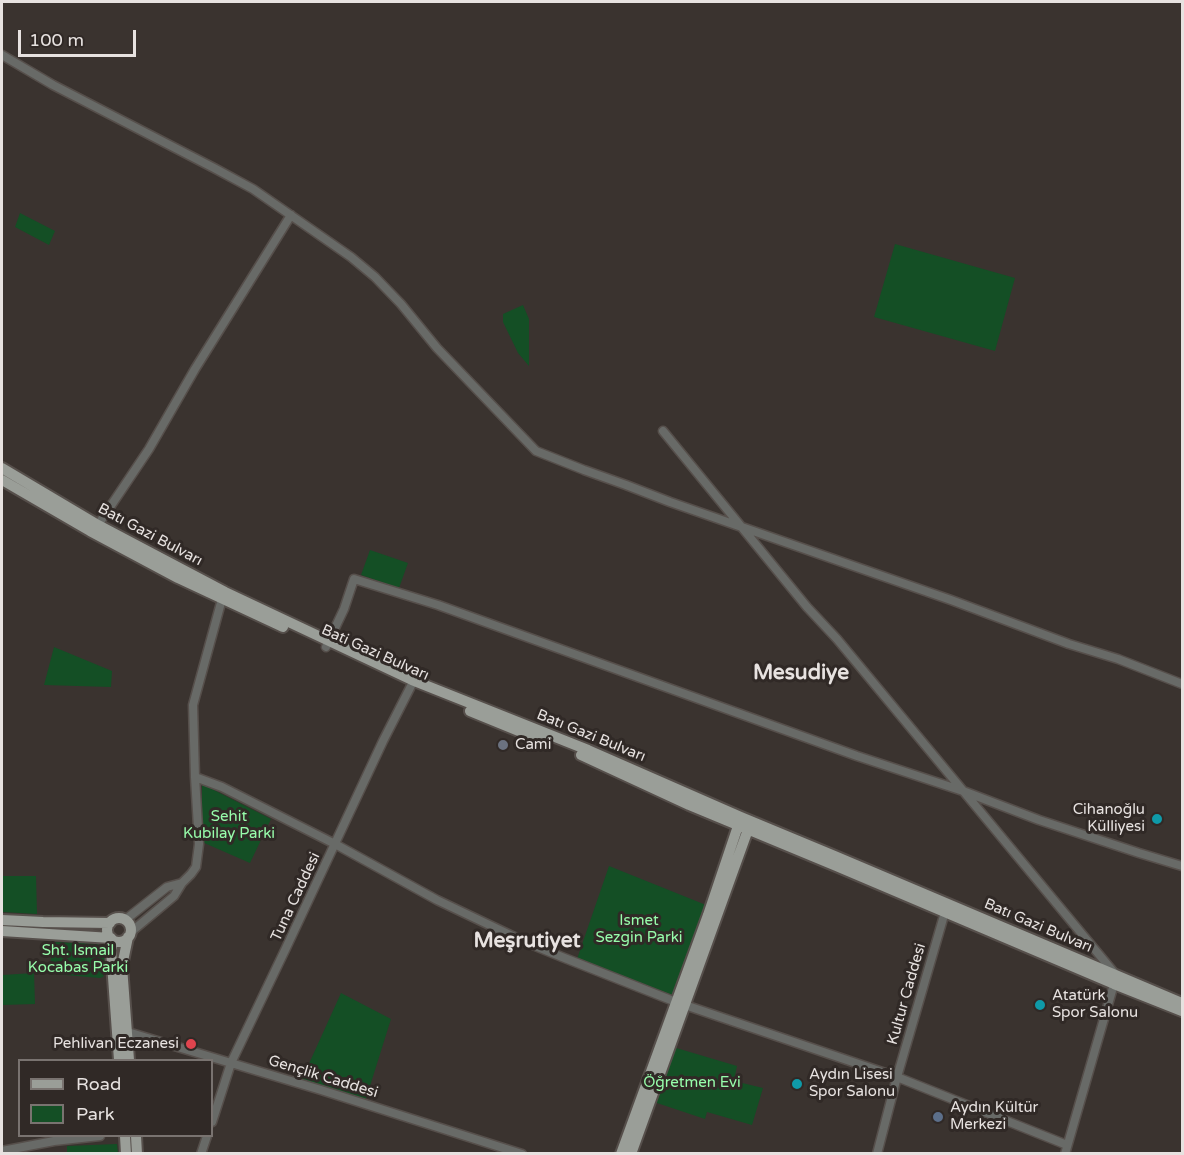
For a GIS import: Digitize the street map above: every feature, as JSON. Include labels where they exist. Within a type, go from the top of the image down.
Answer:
[{"type":"main road","name":"Batı Gazi Bulvarı","points":[[2,468],[94,528],[328,644],[588,750],[945,912],[1115,980],[1182,1003]]},
{"type":"main road","name":"Bati Gazi Bulvarı","points":[[2,480],[222,599],[328,644],[411,686],[497,723],[586,757],[689,805],[745,823]]},
{"type":"main road","name":"Batı Gazi Bulvarı","points":[[745,823],[835,855],[1182,1011]]},
{"type":"main road","points":[[621,1154],[680,1003],[745,823]]},
{"type":"main road","points":[[2,920],[110,923],[117,919],[125,920],[130,926],[130,934],[122,966],[119,1059]]},
{"type":"main road","points":[[110,923],[108,930],[112,939],[111,950],[121,1030],[129,1059]]},
{"type":"main road","points":[[2,931],[112,939],[120,942],[130,934]]},
{"type":"main road","points":[[631,1154],[680,1003]]},
{"type":"main road","points":[[125,1137],[126,1154]]},
{"type":"main road","points":[[136,1137],[137,1154]]},
{"type":"street","points":[[2,56],[253,189],[351,257],[375,277],[401,304],[437,348],[536,451],[1069,644],[1118,659],[1182,684]]},
{"type":"street","points":[[94,528],[149,448],[195,369],[291,215]]},
{"type":"street","points":[[195,777],[222,787],[335,844],[437,900],[523,940],[680,1003],[897,1077],[1066,1149],[1115,980],[963,790],[837,639],[807,607],[663,431]]},
{"type":"street","points":[[328,644],[344,609],[354,579],[438,606],[857,756],[963,790],[1039,820],[1182,866]]},
{"type":"street","points":[[130,934],[174,896],[196,867],[198,856],[193,705],[222,599]]},
{"type":"street","name":"Tuna Caddesi","points":[[213,1119],[231,1063],[411,686]]},
{"type":"street","points":[[125,920],[167,887],[182,883]]},
{"type":"street","name":"Kultur Caddesi","points":[[877,1154],[945,912]]},
{"type":"street","name":"Gençlik Caddesi","points":[[121,1030],[522,1154]]},
{"type":"street","points":[[2,1151],[91,1137]]},
{"type":"street","points":[[201,1154],[207,1137]]},
{"type":"green space","points":[[20,213],[55,231],[49,245],[15,227]]},
{"type":"green space","points":[[895,244],[1015,278],[995,351],[874,317]]},
{"type":"green space","points":[[523,305],[529,319],[529,366],[518,353],[503,322],[503,314]]},
{"type":"green space","points":[[370,550],[408,563],[399,588],[361,575]]},
{"type":"green space","points":[[54,647],[112,671],[111,687],[44,685]]},
{"type":"green space","name":"Sehit Kubilay Parki","points":[[202,784],[271,819],[250,863],[202,842]]},
{"type":"green space","name":"Ismet Sezgin Parki","points":[[609,866],[706,905],[675,996],[577,959]]},
{"type":"green space","points":[[2,876],[36,876],[37,914],[2,912]]},
{"type":"green space","name":"Sht. Ismail Kocabas Parki","points":[[55,942],[101,946],[104,950],[105,973],[103,977],[53,974],[50,970],[52,947]]},
{"type":"green space","points":[[34,973],[35,1004],[3,1005],[2,975]]},
{"type":"green space","points":[[341,993],[391,1019],[365,1102],[302,1079]]},
{"type":"green space","name":"Öğretmen Evi","points":[[673,1047],[737,1066],[734,1081],[763,1088],[752,1125],[707,1112],[705,1119],[654,1102]]},
{"type":"green space","points":[[117,1144],[118,1153],[67,1153],[67,1146]]},
{"type":"place","name":"Cami","points":[[503,745]]},
{"type":"place","name":"Cihanoğlu Külliyesi","points":[[1157,819]]},
{"type":"place","name":"Atatürk Spor Salonu","points":[[1040,1005]]},
{"type":"place","name":"Pehlivan Eczanesi","points":[[191,1044]]},
{"type":"place","name":"Aydın Lisesi Spor Salonu","points":[[797,1084]]},
{"type":"place","name":"Aydın Kültür Merkezi","points":[[938,1117]]},
{"type":"district","name":"Mesudiye","points":[[801,673]]},
{"type":"district","name":"Meşrutiyet","points":[[527,941]]}]
